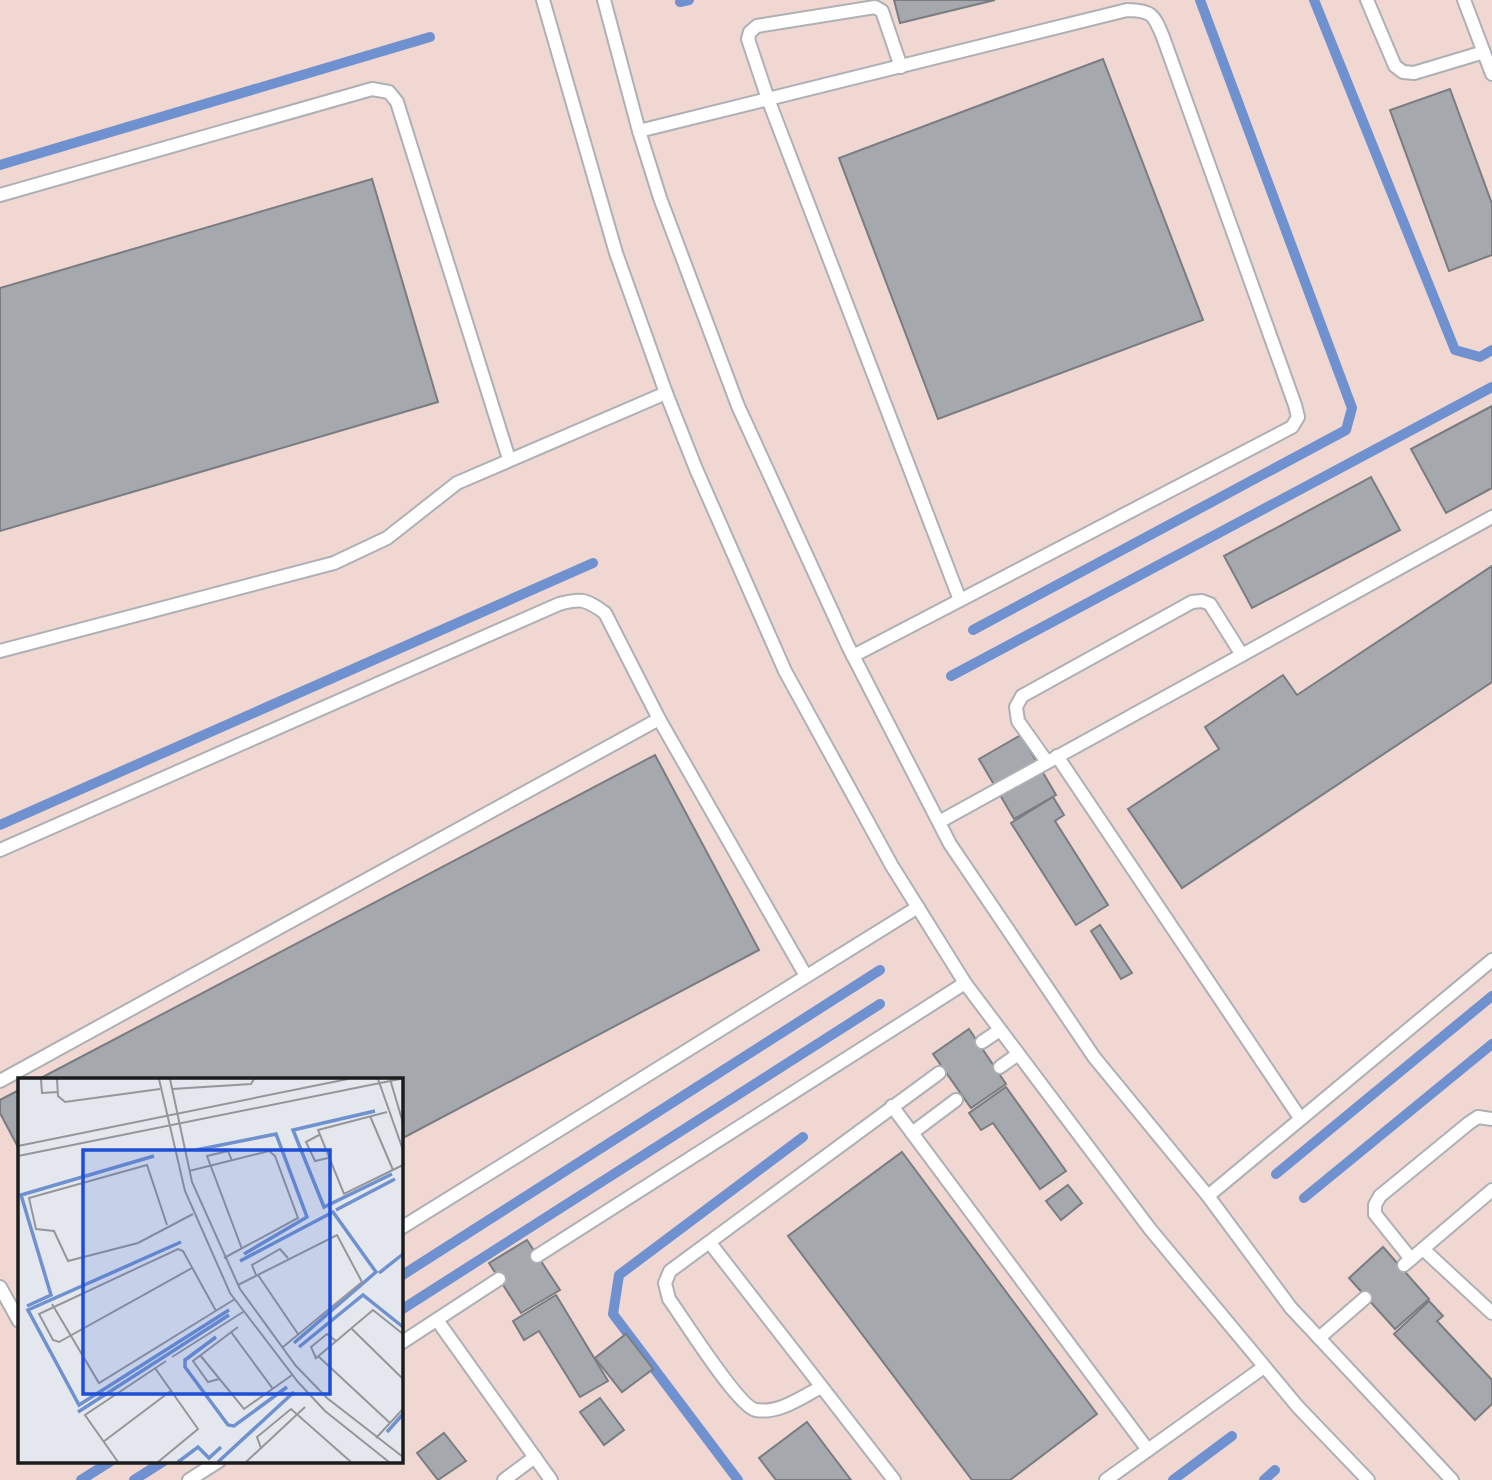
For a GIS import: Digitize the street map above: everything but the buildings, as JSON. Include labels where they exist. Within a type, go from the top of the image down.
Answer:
[{"type":"lane","points":[[543,0],[616,253],[701,481],[785,671],[892,866],[965,983],[1150,1229],[1298,1407],[1368,1480]]},
{"type":"lane","points":[[604,0],[660,198],[738,406],[853,656],[950,844],[1094,1057],[1208,1196],[1291,1308],[1452,1480]]},
{"type":"lane","points":[[1367,0],[1395,66],[1403,72],[1414,73],[1484,52]]},
{"type":"lane","points":[[1464,0],[1492,74]]},
{"type":"lane","points":[[901,67],[882,11],[875,7],[757,26],[750,32],[748,39],[768,99],[960,600]]},
{"type":"lane","points":[[639,131],[1127,10],[1145,10],[1155,19],[1296,405],[1298,417],[1292,428],[853,656]]},
{"type":"lane","points":[[0,195],[372,89],[389,92],[397,102],[509,459]]},
{"type":"lane","points":[[0,652],[334,563],[387,538],[457,483],[666,393]]},
{"type":"lane","points":[[939,822],[1492,517]]},
{"type":"lane","points":[[0,850],[559,604],[576,600],[590,602],[605,613],[659,719],[806,976]]},
{"type":"lane","points":[[1242,655],[1210,604],[1192,602],[1022,696],[1016,707],[1018,721],[1052,759],[1300,1118]]},
{"type":"lane","points":[[0,1081],[659,719]]},
{"type":"lane","points":[[402,1227],[918,907]]},
{"type":"lane","points":[[1208,1196],[1492,960]]},
{"type":"lane","points":[[537,1256],[965,983]]},
{"type":"lane","points":[[982,1042],[1000,1030]]},
{"type":"lane","points":[[1000,1067],[1018,1054]]},
{"type":"lane","points":[[821,1387],[776,1410],[753,1410],[738,1397],[669,1299],[665,1283],[670,1271],[939,1073]]},
{"type":"lane","points":[[912,1133],[956,1100]]},
{"type":"lane","points":[[892,1106],[1148,1450]]},
{"type":"lane","points":[[1492,1119],[1478,1116],[1380,1196],[1376,1214],[1407,1262],[1492,1190]]},
{"type":"lane","points":[[710,1243],[894,1480]]},
{"type":"lane","points":[[1423,1248],[1492,1313]]},
{"type":"lane","points":[[402,1342],[499,1279]]},
{"type":"lane","points":[[0,1287],[18,1319]]},
{"type":"lane","points":[[1319,1338],[1365,1298]]},
{"type":"lane","points":[[437,1320],[551,1480]]},
{"type":"lane","points":[[1105,1480],[1264,1367]]},
{"type":"lane","points":[[504,1480],[535,1457]]},
{"type":"lane","points":[[189,1480],[217,1462]]},
{"type":"shaded area","points":[[0,0],[1492,0],[1492,1480],[0,1480]]},
{"type":"waterway","points":[[680,2],[689,0]]},
{"type":"waterway","points":[[973,630],[1346,430],[1352,408],[1200,0]]},
{"type":"waterway","points":[[1314,0],[1455,350],[1480,357],[1492,350]]},
{"type":"waterway","points":[[0,165],[430,37]]},
{"type":"waterway","points":[[951,676],[1492,387]]},
{"type":"waterway","points":[[0,825],[593,563]]},
{"type":"waterway","points":[[402,1275],[880,970]]},
{"type":"waterway","points":[[1276,1174],[1492,996]]},
{"type":"waterway","points":[[402,1309],[880,1004]]},
{"type":"waterway","points":[[1304,1198],[1492,1044]]},
{"type":"waterway","points":[[738,1480],[613,1314],[619,1275],[803,1137]]},
{"type":"waterway","points":[[1173,1480],[1232,1436]]},
{"type":"waterway","points":[[81,1480],[109,1462]]},
{"type":"waterway","points":[[134,1480],[162,1462]]},
{"type":"waterway","points":[[1264,1480],[1275,1470]]}]
